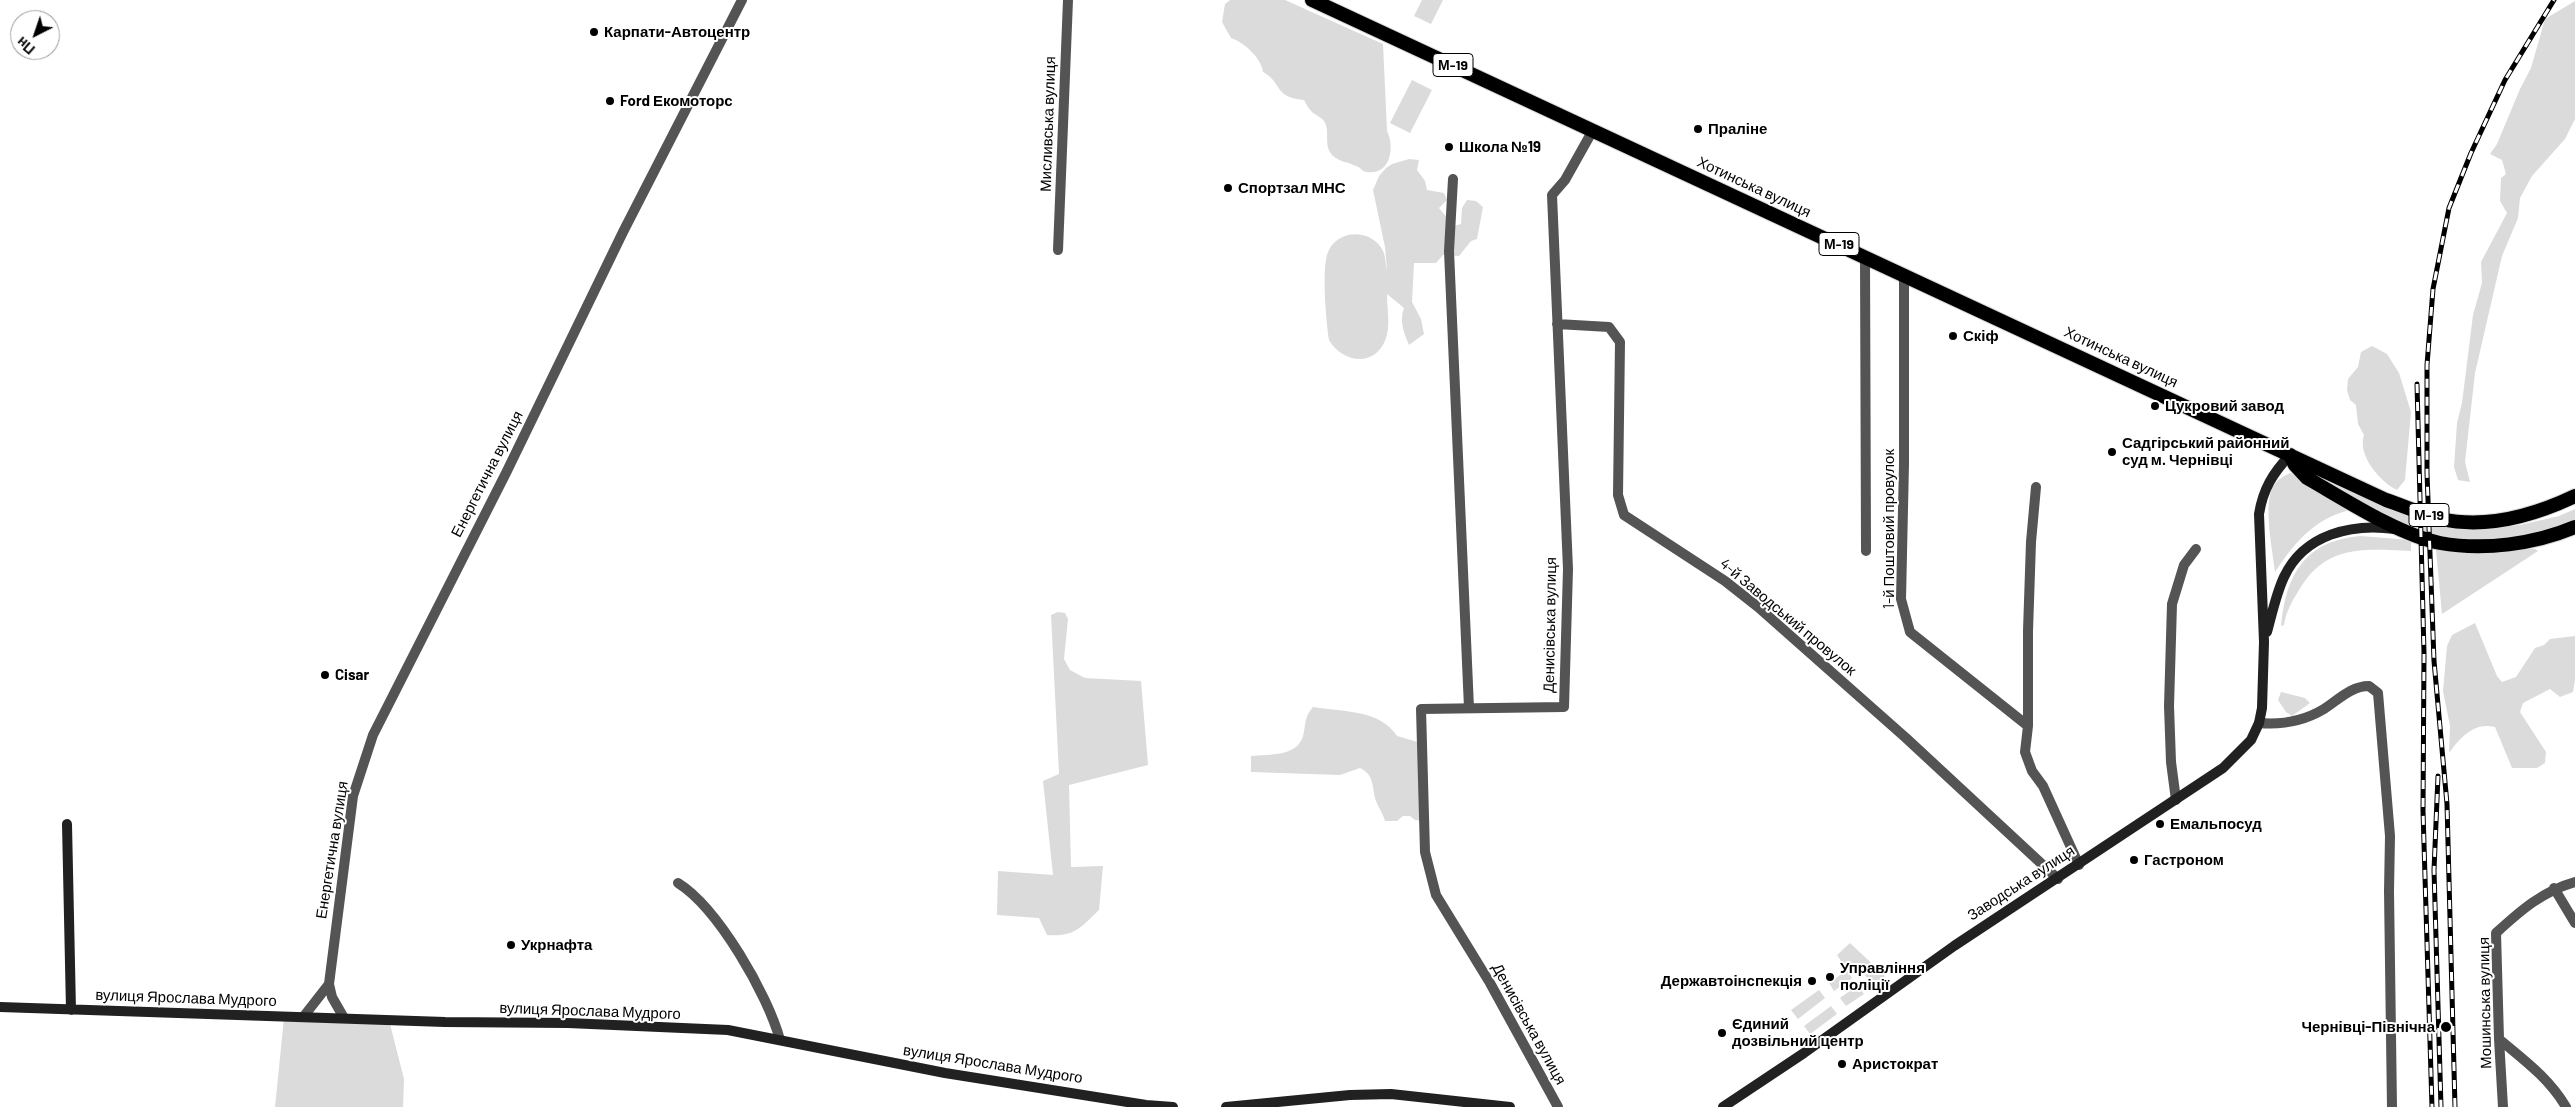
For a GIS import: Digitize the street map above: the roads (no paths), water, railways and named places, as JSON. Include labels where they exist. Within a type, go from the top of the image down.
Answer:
[{"type":"highway","name":"Хотинська вулиця","points":[[1312,0],[2386,500],[2440,519],[2458,522],[2522,516],[2575,496]]},
{"type":"highway","name":"М-19","points":[[2290,454],[2295,465],[2307,478],[2402,530]]},
{"type":"highway","name":"Заводська вулиця","points":[[2402,530],[2439,543],[2466,546],[2526,542],[2550,537],[2575,527]]},
{"type":"main road","name":"Заводська вулиця","points":[[1723,1107],[1804,1053],[1954,946],[2176,800],[2235,758],[2251,740],[2259,723],[2263,698],[2264,642],[2259,514],[2262,496],[2270,479],[2290,454]]},
{"type":"main road","name":"Заводська вулиця","points":[[2264,642],[2285,575],[2308,547],[2323,537],[2336,532],[2364,528],[2402,530]]},
{"type":"main road","points":[[67,824],[71,1010]]},
{"type":"main road","name":"вулиця Ярослава Мудрого","points":[[0,1007],[445,1022],[568,1023],[728,1030],[945,1073],[1146,1105],[1173,1107]]},
{"type":"main road","points":[[1226,1107],[1350,1095],[1390,1094],[1510,1107]]},
{"type":"street","name":"Енергетична вулиця","points":[[344,1018],[332,997],[329,984],[353,796],[373,735],[506,473],[622,232],[742,0]]},
{"type":"street","name":"Мисливська вулиця","points":[[1058,250],[1068,0]]},
{"type":"street","name":"Денисівська вулиця","points":[[1558,1107],[1490,983],[1436,895],[1425,852],[1421,709],[1564,707],[1568,569],[1552,195],[1565,180],[1593,130]]},
{"type":"street","points":[[1453,179],[1449,251],[1469,708]]},
{"type":"street","points":[[1865,256],[1866,551]]},
{"type":"street","name":"1-й Поштовий провулок","points":[[1904,274],[1904,464],[1901,599],[1904,616],[1910,632],[2028,726]]},
{"type":"street","name":"4-й Заводський провулок","points":[[1557,324],[1609,327],[1620,342],[1618,495],[1624,515],[1725,581],[1758,608],[1906,738],[2058,879]]},
{"type":"street","points":[[2036,487],[2028,631],[2028,726],[2025,752],[2032,771],[2043,786],[2079,865]]},
{"type":"street","points":[[2176,800],[2171,762],[2168,706],[2172,604],[2184,565],[2196,549]]},
{"type":"street","points":[[2259,723],[2276,725],[2294,721],[2323,710],[2360,687],[2369,686],[2378,693],[2390,836],[2392,1107]]},
{"type":"street","name":"Мошинська вулиця","points":[[2503,1107],[2498,1039],[2496,933],[2522,909],[2554,888],[2575,882]]},
{"type":"street","points":[[678,883],[694,893],[742,958],[774,1017],[780,1040]]},
{"type":"street","points":[[2554,888],[2575,923]]},
{"type":"street","points":[[304,1016],[329,984]]},
{"type":"street","points":[[2498,1039],[2542,1074],[2556,1090],[2566,1107]]},
{"type":"railway","points":[[2455,1107],[2447,804],[2434,661],[2427,473],[2427,365],[2433,289],[2449,208],[2471,153],[2505,80],[2554,0]]},
{"type":"railway","points":[[2417,384],[2424,653],[2423,811],[2432,1107]]},
{"type":"railway","points":[[2438,776],[2434,870],[2441,1107]]},
{"type":"place","name":"Карпати-Автоцентр","points":[[594,32]]},
{"type":"place","name":"Ford Екомоторс","points":[[610,101]]},
{"type":"place","name":"Праліне","points":[[1698,129]]},
{"type":"place","name":"Школа №19","points":[[1449,147]]},
{"type":"place","name":"Спортзал МНС","points":[[1228,188]]},
{"type":"place","name":"Скіф","points":[[1953,336]]},
{"type":"place","name":"Цукровий завод","points":[[2155,406]]},
{"type":"place","name":"Садгірський районний суд м. Чернівці","points":[[2112,452]]},
{"type":"place","name":"Cisar","points":[[325,675]]},
{"type":"place","name":"Емальпосуд","points":[[2160,824]]},
{"type":"place","name":"Гастроном","points":[[2134,860]]},
{"type":"place","name":"Укрнафта","points":[[511,945]]},
{"type":"place","name":"Управління поліції","points":[[1830,977]]},
{"type":"place","name":"Державтоінспекція","points":[[1812,981]]},
{"type":"place","name":"Чернівці-Північна","points":[[2446,1027]]},
{"type":"place","name":"Єдиний дозвільний центр","points":[[1722,1033]]},
{"type":"place","name":"Аристократ","points":[[1842,1064]]}]
